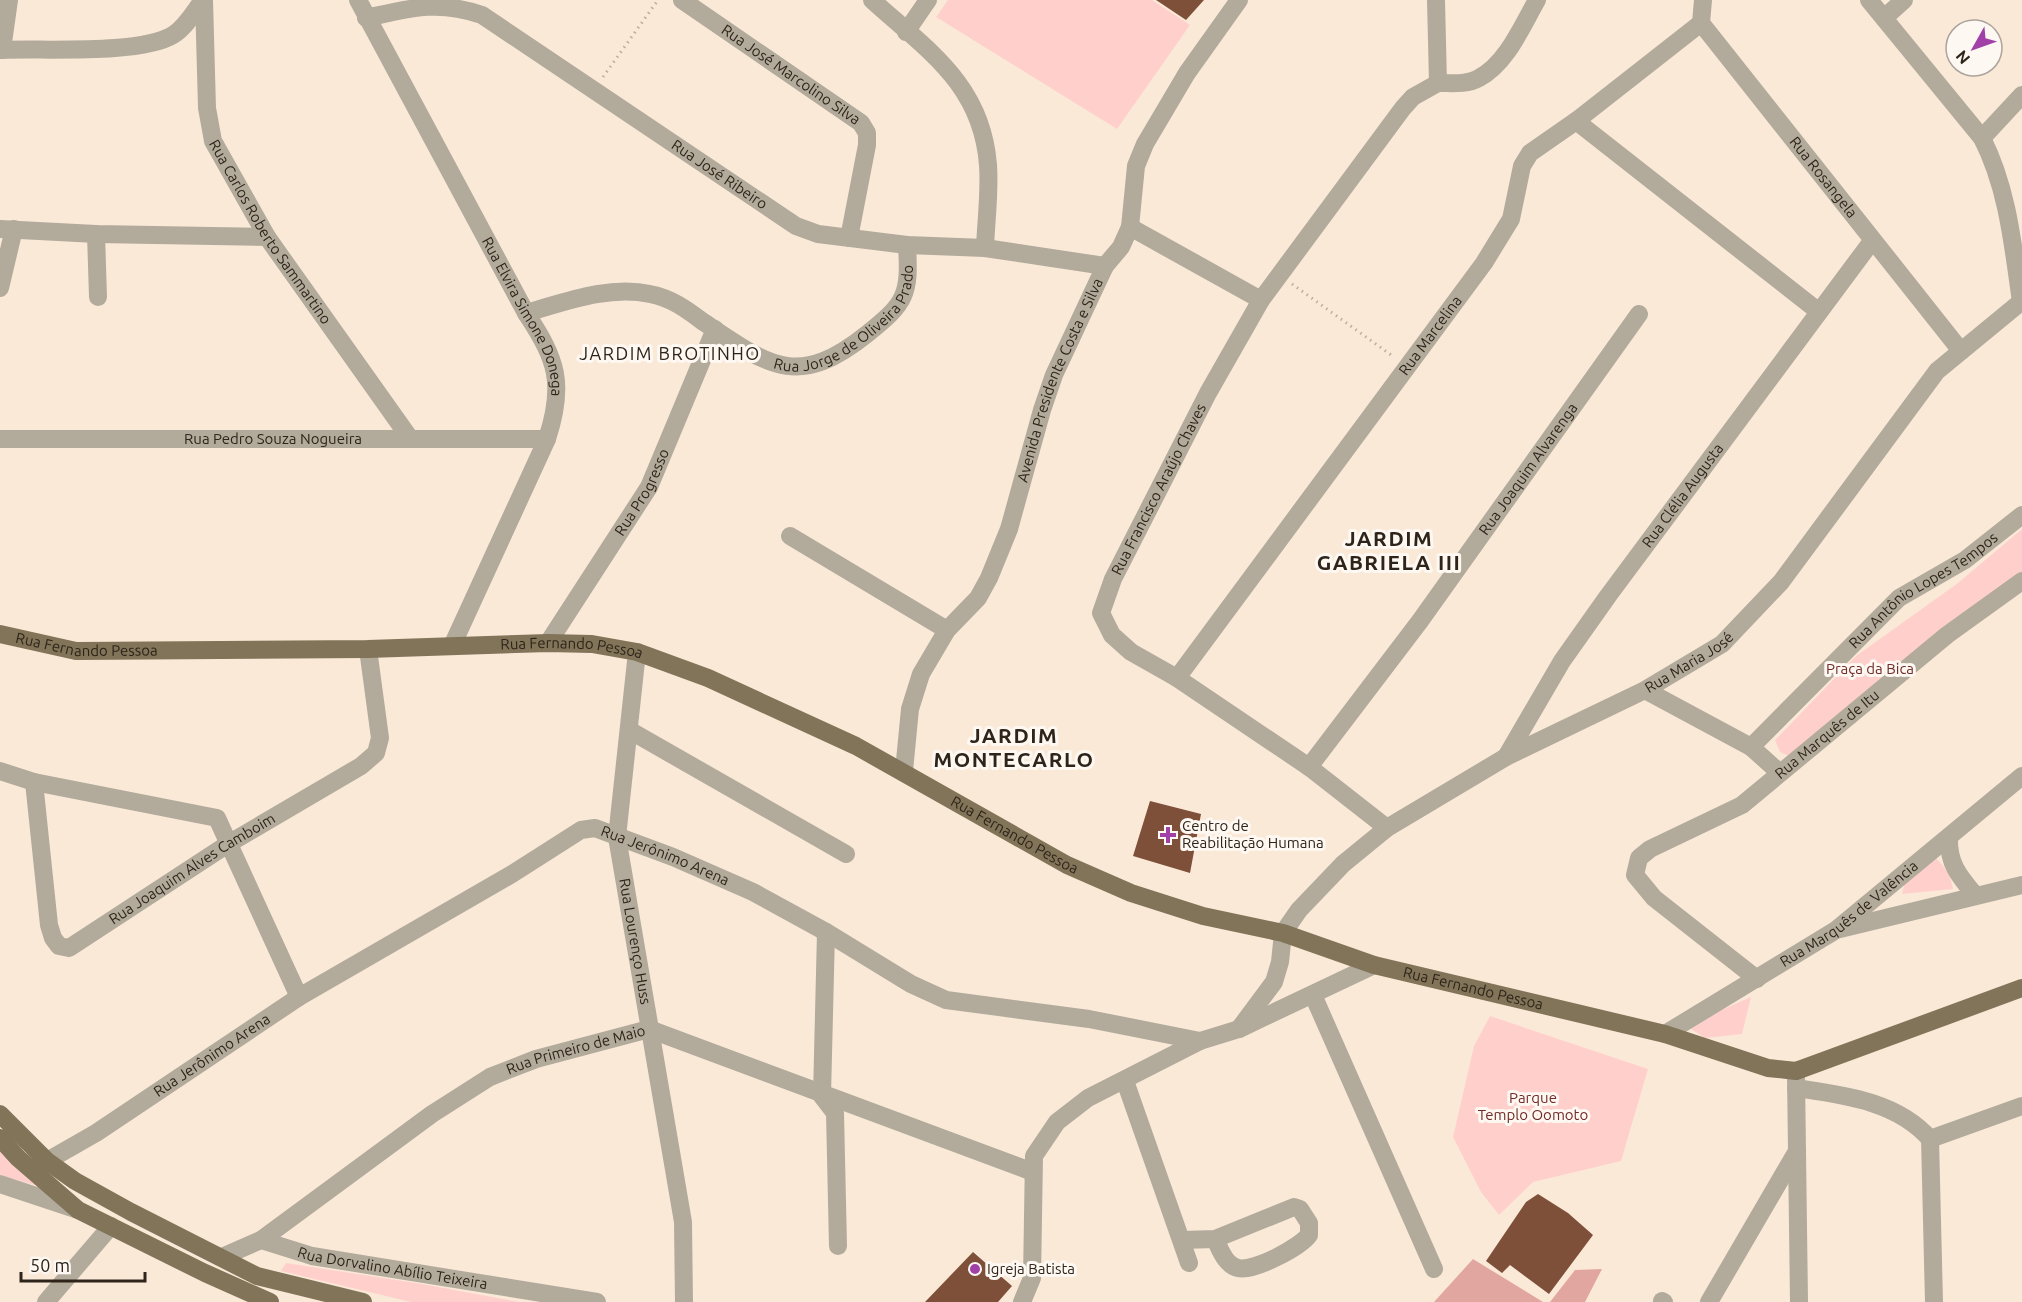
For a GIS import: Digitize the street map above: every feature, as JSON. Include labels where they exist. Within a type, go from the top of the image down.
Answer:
[{"type":"main road","name":"Rua Fernando Pessoa","points":[[0,634],[76,651],[368,649],[548,643],[592,644],[637,652],[708,678],[904,771],[1067,865],[1131,893],[1203,916],[1283,933],[1374,965],[1665,1034],[1796,1079],[2022,988]]},
{"type":"main road","points":[[0,1114],[47,1161],[131,1212],[257,1276],[363,1302]]},
{"type":"main road","points":[[0,1138],[18,1158],[78,1210],[270,1302]]},
{"type":"street","points":[[9,0],[1,50],[141,46],[174,34],[189,21],[203,0]]},
{"type":"street","name":"Rua Carlos Roberto Sammartino","points":[[203,0],[207,108],[213,141],[267,237],[409,437]]},
{"type":"street","name":"Rua Elvira Simone Donega","points":[[358,0],[526,313],[545,342],[554,366],[556,411],[547,440],[452,645]]},
{"type":"street","name":"Rua José Marcolino Silva","points":[[682,0],[861,123],[867,133],[867,144],[849,238]]},
{"type":"street","points":[[872,0],[953,75],[974,106],[985,140],[988,166],[985,248]]},
{"type":"street","points":[[906,32],[928,0]]},
{"type":"street","name":"Avenida Presidente Costa e Silva","points":[[904,771],[910,709],[921,674],[947,630],[971,606],[989,578],[1009,529],[1054,375],[1105,266],[1121,247],[1130,227],[1136,166],[1145,144],[1187,73],[1239,0]]},
{"type":"street","points":[[1436,0],[1438,83],[1468,82],[1479,79],[1491,69],[1506,53],[1537,0]]},
{"type":"street","points":[[1701,23],[1703,0]]},
{"type":"street","points":[[1869,0],[1982,138],[1992,159],[2004,196],[2021,301]]},
{"type":"street","points":[[1884,18],[1904,0]]},
{"type":"street","name":"Rua José Ribeiro","points":[[366,18],[422,5],[461,8],[483,15],[796,225],[818,234],[907,245],[985,248],[1105,266]]},
{"type":"street","name":"Rua Marcelina","points":[[1176,678],[1500,240],[1517,199],[1522,166],[1530,153],[1576,121],[1701,23]]},
{"type":"street","name":"Rua Rosangela","points":[[1701,23],[1961,351]]},
{"type":"street","name":"Rua Francisco Araújo Chaves","points":[[1387,828],[1309,767],[1176,678],[1131,652],[1112,635],[1101,613],[1113,579],[1208,393],[1261,300],[1403,108],[1413,97],[1438,83]]},
{"type":"street","points":[[1982,138],[2022,96]]},
{"type":"street","points":[[1576,121],[1818,311]]},
{"type":"street","points":[[1130,227],[1261,300]]},
{"type":"street","points":[[0,288],[7,229],[96,234],[267,237]]},
{"type":"street","points":[[96,234],[98,297]]},
{"type":"street","name":"Rua Clélia Augusta","points":[[1506,757],[1525,721],[1575,642],[1872,241]]},
{"type":"street","name":"Rua Jorge de Oliveira Prado","points":[[526,313],[590,295],[646,293],[678,303],[748,351],[771,362],[795,368],[815,366],[835,357],[901,303],[909,272],[907,245]]},
{"type":"street","name":"Rua Maria José","points":[[1283,933],[1299,910],[1343,864],[1387,828],[1506,757],[1645,690],[1722,644],[1749,618],[1815,537],[1937,371],[2021,301]]},
{"type":"street","name":"Rua Joaquim Alvarenga","points":[[1309,767],[1420,621],[1639,314]]},
{"type":"street","name":"Rua Progresso","points":[[548,643],[650,487],[715,329]]},
{"type":"street","name":"Rua Pedro Souza Nogueira","points":[[0,439],[409,437],[547,440]]},
{"type":"street","name":"Rua Antônio Lopes Tempos","points":[[1751,747],[1899,598],[1965,560],[2022,515]]},
{"type":"street","points":[[790,536],[947,630]]},
{"type":"street","name":"Rua Marquês de Itu","points":[[1757,979],[1654,898],[1635,875],[1639,858],[1650,849],[1742,805],[1947,635],[2022,581]]},
{"type":"street","name":"Rua Joaquim Alves Camboim","points":[[34,782],[50,926],[53,938],[59,946],[69,948],[228,844],[340,779],[376,753],[380,738],[368,649]]},
{"type":"street","name":"Rua Lourenço Huss","points":[[637,652],[617,837],[649,1029],[669,1127],[683,1222],[684,1302]]},
{"type":"street","points":[[1645,690],[1751,747],[1779,773]]},
{"type":"street","points":[[629,730],[846,854]]},
{"type":"street","points":[[0,771],[34,782],[217,818],[299,997]]},
{"type":"street","name":"Rua Marquês de Valência","points":[[1665,1034],[1836,930],[2022,776]]},
{"type":"street","name":"Rua Jerônimo Arena","points":[[47,1161],[96,1133],[299,997],[512,874],[581,830],[595,828],[673,857],[753,891],[911,984],[946,1000],[1089,1018],[1200,1041]]},
{"type":"street","points":[[1949,838],[1948,856],[1974,894]]},
{"type":"street","points":[[1836,930],[1974,894],[2022,885]]},
{"type":"street","points":[[826,932],[822,1096],[835,1113],[838,1246]]},
{"type":"street","points":[[1239,1029],[1274,982],[1280,962],[1283,933]]},
{"type":"street","points":[[1022,1302],[1032,1278],[1034,1156],[1057,1122],[1088,1098],[1200,1041],[1239,1029],[1374,965]]},
{"type":"street","points":[[1313,995],[1434,1269]]},
{"type":"street","name":"Rua Primeiro de Maio","points":[[222,1257],[261,1240],[432,1114],[490,1077],[536,1059],[649,1029],[822,1096],[1033,1172]]},
{"type":"street","points":[[1799,1302],[1796,1079],[1870,1102],[1912,1122],[1929,1139],[1934,1302]]},
{"type":"street","points":[[1125,1081],[1182,1240],[1188,1263]]},
{"type":"street","points":[[1929,1139],[2022,1106]]},
{"type":"street","points":[[1709,1302],[1797,1150]]},
{"type":"street","points":[[0,1184],[78,1210]]},
{"type":"street","points":[[1182,1240],[1215,1239],[1294,1207],[1300,1209],[1309,1223],[1310,1235],[1302,1244],[1254,1266],[1239,1268],[1228,1263],[1215,1239]]},
{"type":"street","points":[[46,1302],[111,1226]]},
{"type":"street","name":"Rua Dorvalino Abílio Teixeira","points":[[261,1240],[312,1256],[597,1302]]},
{"type":"path","points":[[593,90],[658,0]]},
{"type":"path","points":[[1279,275],[1407,367]]},
{"type":"green space","points":[[948,0],[1152,0],[1190,25],[1117,129],[936,17]]},
{"type":"green space","name":"Praça da Bica","points":[[2022,529],[2022,576],[1791,757],[1780,752],[1775,740],[1856,656],[1958,583]]},
{"type":"green space","points":[[1936,858],[1949,873],[1953,889],[1902,894],[1907,874]]},
{"type":"green space","points":[[1751,997],[1742,1034],[1705,1038],[1691,1029],[1719,1011]]},
{"type":"green space","name":"Parque Templo Oomoto","points":[[1490,1016],[1648,1069],[1621,1161],[1533,1182],[1499,1215],[1481,1192],[1453,1137],[1474,1046]]},
{"type":"green space","points":[[0,1146],[51,1190],[0,1175]]},
{"type":"green space","points":[[286,1263],[519,1302],[411,1302],[281,1271]]},
{"type":"shaded area","points":[[1473,1259],[1543,1302],[1434,1302]]},
{"type":"shaded area","points":[[1602,1269],[1585,1302],[1550,1302],[1575,1270]]},
{"type":"building","points":[[1156,0],[1204,0],[1186,20]]},
{"type":"building","name":"Centro de Reabilitação Humana","points":[[1150,801],[1201,814],[1190,873],[1133,856]]},
{"type":"building","points":[[1538,1194],[1568,1213],[1593,1235],[1549,1294],[1510,1265],[1502,1273],[1486,1261],[1526,1202]]},
{"type":"building","name":"Igreja Batista","points":[[973,1252],[1012,1286],[998,1302],[925,1302]]},
{"type":"place","name":"Centro de Reabilitação Humana","points":[[1168,835]]},
{"type":"place","name":"Igreja Batista","points":[[975,1269]]},
{"type":"district","name":"JARDIM BROTINHO","points":[[670,354]]},
{"type":"district","name":"JARDIM GABRIELA III","points":[[1389,551]]},
{"type":"district","name":"JARDIM MONTECARLO","points":[[1014,748]]}]
